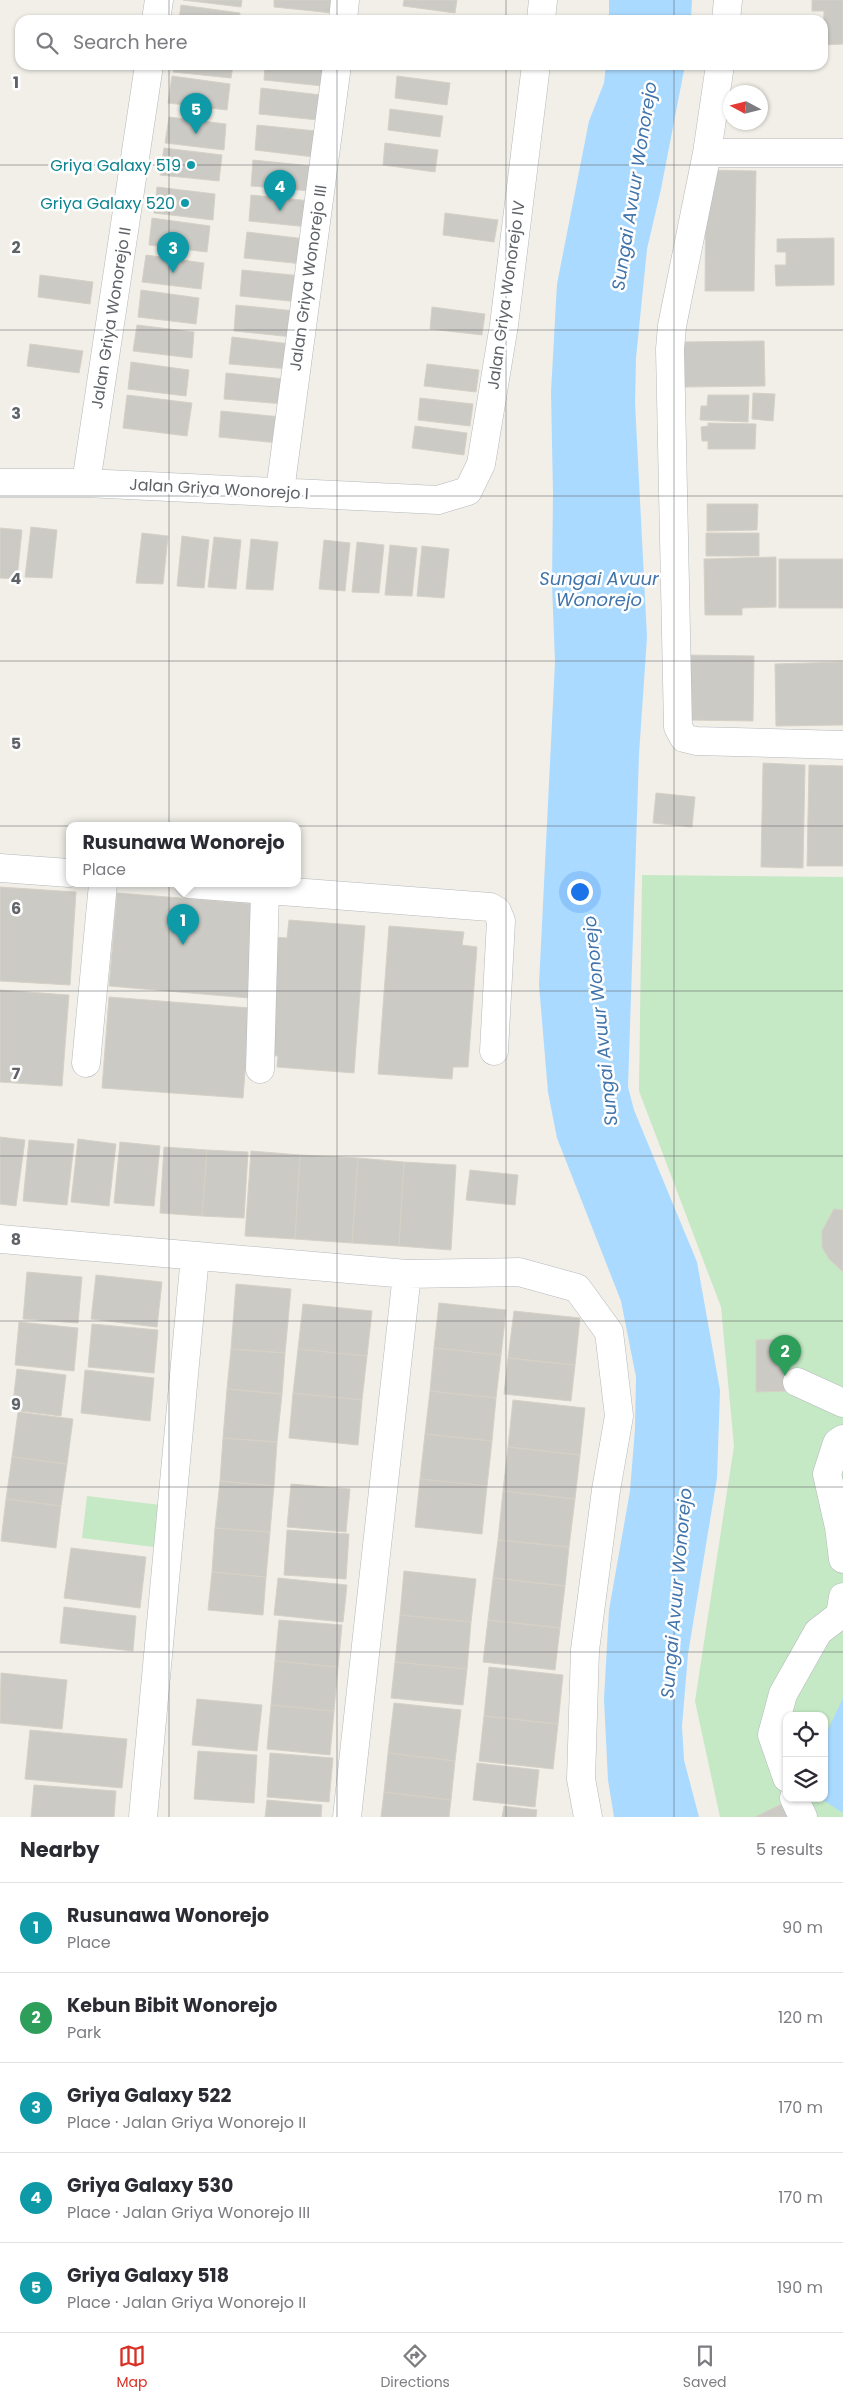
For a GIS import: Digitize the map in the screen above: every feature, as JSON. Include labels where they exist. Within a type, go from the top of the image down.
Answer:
[{"type":"street","points":[[157,15],[159,0]]},
{"type":"street","points":[[344,15],[346,0]]},
{"type":"street","points":[[542,15],[543,0]]},
{"type":"street","points":[[726,15],[728,0]]},
{"type":"street","name":"Jalan Griya Wonorejo II","points":[[86,483],[148,70]]},
{"type":"street","name":"Jalan Griya Wonorejo III","points":[[280,491],[336,70]]},
{"type":"street","name":"Jalan Griya Wonorejo IV","points":[[438,500],[468,491],[481,464],[504,325],[535,70]]},
{"type":"street","points":[[719,70],[707,153],[672,326],[670,349],[678,727],[684,738],[696,741],[843,745]]},
{"type":"street","points":[[707,153],[843,153]]},
{"type":"street","name":"Jalan Griya Wonorejo I","points":[[0,483],[86,483],[438,500]]},
{"type":"street","points":[[0,868],[66,873]]},
{"type":"street","points":[[86,1063],[102,887]]},
{"type":"street","points":[[222,887],[490,907],[497,911],[501,921],[494,1051]]},
{"type":"street","points":[[260,1069],[265,891]]},
{"type":"street","points":[[0,1238],[407,1274],[519,1272],[577,1288],[609,1332],[619,1416],[606,1490],[585,1650],[581,1779],[588,1817]]},
{"type":"street","points":[[143,1817],[195,1256]]},
{"type":"street","points":[[347,1817],[407,1274]]},
{"type":"street","points":[[797,1382],[843,1403]]},
{"type":"street","points":[[843,1439],[837,1443],[827,1474],[839,1527],[843,1560]]},
{"type":"street","points":[[783,1767],[772,1736],[783,1694],[818,1632],[840,1615],[843,1597]]},
{"type":"street","points":[[796,1802],[803,1817]]},
{"type":"green space","points":[[642,875],[843,877],[843,1817],[720,1817],[695,1701],[734,1446],[721,1307],[639,1091]]},
{"type":"green space","points":[[87,1496],[160,1505],[154,1547],[82,1538]]},
{"type":"water","points":[[609,0],[692,0],[691,15],[609,15]]},
{"type":"water","name":"Sungai Avuur Wonorejo","points":[[605,70],[684,70],[661,189],[647,249],[636,358],[635,403],[647,637],[639,754],[628,1087],[634,1110],[697,1262],[720,1390],[717,1478],[688,1654],[682,1726],[684,1760],[699,1817],[614,1817],[608,1780],[604,1699],[609,1610],[630,1491],[635,1429],[636,1377],[621,1301],[557,1138],[548,1092],[539,985],[555,662],[552,584],[551,392],[557,284],[589,121],[604,83]]},
{"type":"water","points":[[843,1698],[843,1813],[826,1802],[828,1802],[828,1730]]},
{"type":"building","points":[[183,0],[242,0],[241,7]]},
{"type":"building","points":[[274,0],[334,0],[333,13],[274,7]]},
{"type":"building","points":[[404,0],[457,0],[455,13],[403,6]]},
{"type":"building","points":[[812,0],[843,0],[843,44],[828,45],[828,15],[824,15],[824,11],[812,11]]},
{"type":"building","points":[[181,5],[240,13],[240,15],[180,15]]},
{"type":"building","points":[[173,70],[232,70],[231,78],[173,72]]},
{"type":"building","points":[[265,70],[325,70],[323,86],[264,80]]},
{"type":"building","points":[[172,76],[230,84],[227,110],[168,103]]},
{"type":"building","points":[[397,76],[450,83],[447,105],[395,98]]},
{"type":"building","points":[[261,88],[321,95],[318,120],[259,114]]},
{"type":"building","points":[[390,109],[443,116],[440,137],[388,130]]},
{"type":"building","points":[[169,117],[226,124],[224,150],[165,143]]},
{"type":"building","points":[[257,125],[316,131],[314,157],[255,150]]},
{"type":"building","points":[[385,143],[438,150],[435,172],[383,165]]},
{"type":"building","name":"Griya Galaxy 519","points":[[164,148],[222,155],[219,181],[160,175]]},
{"type":"building","points":[[253,160],[312,166],[310,191],[251,186]]},
{"type":"building","points":[[706,170],[756,171],[754,291],[705,291]]},
{"type":"building","name":"Griya Galaxy 520","points":[[157,187],[215,194],[213,220],[154,213]]},
{"type":"building","points":[[251,195],[311,201],[308,227],[249,221]]},
{"type":"building","points":[[445,213],[498,220],[494,242],[443,235]]},
{"type":"building","points":[[152,218],[210,226],[207,252],[149,245]]},
{"type":"building","points":[[247,232],[306,239],[303,264],[244,258]]},
{"type":"building","points":[[834,238],[834,285],[776,286],[775,265],[786,265],[786,252],[777,252],[777,239]]},
{"type":"building","points":[[146,255],[204,263],[201,289],[142,282]]},
{"type":"building","points":[[242,270],[302,276],[299,302],[240,296]]},
{"type":"building","points":[[40,275],[93,282],[90,304],[38,297]]},
{"type":"building","points":[[141,290],[199,298],[196,324],[138,317]]},
{"type":"building","points":[[236,305],[296,311],[293,337],[234,331]]},
{"type":"building","points":[[432,307],[485,314],[482,335],[430,329]]},
{"type":"building","points":[[137,325],[194,332],[192,358],[133,351]]},
{"type":"building","points":[[232,337],[291,344],[289,369],[229,364]]},
{"type":"building","points":[[764,341],[765,386],[684,387],[683,342]]},
{"type":"building","points":[[30,344],[83,351],[79,373],[27,366]]},
{"type":"building","points":[[131,362],[189,370],[186,396],[128,389]]},
{"type":"building","points":[[427,364],[479,370],[476,392],[424,386]]},
{"type":"building","points":[[226,373],[285,379],[283,404],[224,399]]},
{"type":"building","points":[[753,393],[775,394],[773,421],[752,419]]},
{"type":"building","points":[[127,395],[192,403],[187,436],[123,428]]},
{"type":"building","points":[[708,395],[749,395],[748,422],[700,420],[701,406],[707,406]]},
{"type":"building","points":[[420,398],[473,404],[470,426],[418,420]]},
{"type":"building","points":[[221,411],[281,417],[278,443],[219,437]]},
{"type":"building","points":[[708,423],[756,424],[755,449],[708,449],[708,441],[702,441],[701,427],[708,426]]},
{"type":"building","points":[[415,426],[467,433],[464,455],[412,448]]},
{"type":"building","points":[[707,504],[758,504],[757,530],[707,531]]},
{"type":"building","points":[[31,527],[57,530],[52,578],[25,577]]},
{"type":"building","points":[[0,528],[22,530],[17,579],[0,578]]},
{"type":"building","points":[[142,533],[168,536],[163,584],[136,583]]},
{"type":"building","points":[[706,533],[759,533],[759,556],[706,556]]},
{"type":"building","points":[[182,536],[209,540],[204,588],[177,586]]},
{"type":"building","points":[[214,537],[241,540],[236,589],[208,587]]},
{"type":"building","points":[[251,539],[278,542],[273,590],[246,589]]},
{"type":"building","points":[[324,540],[350,543],[345,591],[319,589]]},
{"type":"building","points":[[357,542],[384,545],[379,593],[352,592]]},
{"type":"building","points":[[390,545],[417,548],[412,596],[385,595]]},
{"type":"building","points":[[422,546],[449,549],[444,598],[417,596]]},
{"type":"building","points":[[776,557],[776,607],[742,608],[742,615],[705,615],[704,559]]},
{"type":"building","points":[[779,559],[843,559],[843,608],[779,608]]},
{"type":"building","points":[[688,655],[754,656],[753,721],[687,720]]},
{"type":"building","points":[[843,662],[843,725],[776,726],[775,664]]},
{"type":"building","points":[[763,763],[805,765],[803,868],[761,867]]},
{"type":"building","points":[[809,765],[843,766],[843,866],[807,866]]},
{"type":"building","points":[[656,793],[695,797],[692,827],[653,823]]},
{"type":"building","points":[[0,887],[76,892],[70,985],[0,981]]},
{"type":"building","points":[[117,893],[256,904],[249,998],[109,986]]},
{"type":"building","points":[[289,920],[365,926],[354,1073],[277,1067],[278,1056],[263,1055],[273,937],[287,938]]},
{"type":"building","points":[[389,926],[464,932],[462,945],[477,947],[468,1067],[453,1067],[452,1079],[378,1074]]},
{"type":"building","points":[[0,990],[69,995],[62,1086],[0,1082]]},
{"type":"building","points":[[109,997],[250,1008],[243,1098],[102,1088]]},
{"type":"building","points":[[0,1137],[25,1140],[16,1206],[0,1204]]},
{"type":"building","points":[[78,1139],[116,1144],[109,1206],[71,1202]]},
{"type":"building","points":[[29,1140],[74,1144],[67,1205],[23,1201]]},
{"type":"building","points":[[120,1142],[160,1146],[154,1206],[114,1203]]},
{"type":"building","points":[[164,1147],[207,1150],[202,1216],[160,1213]]},
{"type":"building","points":[[207,1150],[248,1152],[244,1218],[202,1216]]},
{"type":"building","points":[[251,1151],[300,1155],[295,1239],[245,1236]]},
{"type":"building","points":[[300,1155],[358,1158],[352,1243],[295,1239]]},
{"type":"building","points":[[358,1158],[404,1162],[399,1246],[352,1243]]},
{"type":"building","points":[[404,1162],[456,1165],[451,1250],[399,1246]]},
{"type":"building","points":[[470,1170],[518,1175],[515,1205],[466,1200]]},
{"type":"building","points":[[834,1209],[843,1210],[843,1272],[829,1259],[822,1247],[822,1231]]},
{"type":"building","points":[[27,1272],[82,1277],[78,1323],[23,1319]]},
{"type":"building","points":[[96,1275],[162,1282],[157,1327],[91,1319]]},
{"type":"building","points":[[236,1284],[291,1289],[285,1353],[231,1349]]},
{"type":"building","points":[[439,1303],[506,1310],[501,1355],[434,1348]]},
{"type":"building","points":[[303,1304],[372,1311],[367,1356],[298,1349]]},
{"type":"building","points":[[514,1311],[580,1318],[575,1365],[508,1358]]},
{"type":"building","points":[[19,1322],[78,1328],[74,1371],[15,1365]]},
{"type":"building","points":[[92,1324],[158,1330],[154,1373],[88,1367]]},
{"type":"building","points":[[788,1339],[789,1391],[756,1392],[756,1340]]},
{"type":"building","points":[[434,1348],[501,1355],[496,1398],[430,1391]]},
{"type":"building","points":[[231,1349],[285,1353],[282,1394],[227,1389]]},
{"type":"building","points":[[298,1349],[367,1356],[362,1400],[293,1393]]},
{"type":"building","points":[[508,1358],[575,1365],[571,1401],[504,1394]]},
{"type":"building","points":[[17,1369],[66,1375],[61,1416],[12,1410]]},
{"type":"building","points":[[85,1370],[154,1378],[150,1421],[81,1413]]},
{"type":"building","points":[[227,1389],[282,1394],[277,1442],[223,1438]]},
{"type":"building","points":[[430,1391],[496,1398],[492,1441],[425,1434]]},
{"type":"building","points":[[293,1393],[362,1400],[358,1445],[289,1438]]},
{"type":"building","points":[[513,1400],[585,1408],[580,1455],[508,1447]]},
{"type":"building","points":[[18,1412],[73,1419],[67,1464],[12,1457]]},
{"type":"building","points":[[425,1434],[492,1441],[487,1486],[420,1479]]},
{"type":"building","points":[[223,1438],[277,1442],[274,1486],[220,1481]]},
{"type":"building","points":[[508,1447],[580,1455],[575,1499],[503,1491]]},
{"type":"building","points":[[12,1457],[67,1464],[61,1506],[6,1499]]},
{"type":"building","points":[[420,1479],[487,1486],[482,1534],[415,1527]]},
{"type":"building","points":[[220,1481],[274,1486],[270,1532],[215,1528]]},
{"type":"building","points":[[291,1484],[350,1489],[346,1532],[287,1527]]},
{"type":"building","points":[[503,1491],[575,1499],[569,1547],[498,1540]]},
{"type":"building","points":[[6,1499],[61,1506],[56,1548],[1,1541]]},
{"type":"building","points":[[215,1528],[270,1532],[266,1577],[212,1572]]},
{"type":"building","points":[[287,1530],[349,1534],[346,1579],[284,1575]]},
{"type":"building","points":[[498,1540],[569,1547],[565,1586],[493,1578]]},
{"type":"building","points":[[71,1548],[146,1557],[140,1608],[64,1598]]},
{"type":"building","points":[[404,1571],[476,1579],[471,1622],[400,1615]]},
{"type":"building","points":[[212,1572],[266,1577],[263,1615],[208,1610]]},
{"type":"building","points":[[278,1578],[347,1585],[343,1622],[274,1615]]},
{"type":"building","points":[[493,1578],[565,1586],[560,1628],[488,1620]]},
{"type":"building","points":[[64,1607],[136,1616],[133,1651],[60,1643]]},
{"type":"building","points":[[400,1615],[471,1622],[467,1669],[395,1662]]},
{"type":"building","points":[[279,1620],[342,1625],[338,1667],[275,1661]]},
{"type":"building","points":[[488,1620],[560,1628],[555,1670],[483,1662]]},
{"type":"building","points":[[275,1661],[338,1667],[334,1711],[271,1705]]},
{"type":"building","points":[[395,1662],[467,1669],[463,1705],[391,1698]]},
{"type":"building","points":[[489,1667],[563,1675],[558,1724],[484,1716]]},
{"type":"building","points":[[1,1673],[67,1680],[62,1729],[0,1723]]},
{"type":"building","points":[[197,1699],[262,1705],[257,1751],[192,1745]]},
{"type":"building","points":[[394,1703],[461,1710],[455,1761],[388,1753]]},
{"type":"building","points":[[271,1705],[334,1711],[330,1755],[267,1749]]},
{"type":"building","points":[[484,1716],[558,1724],[553,1769],[479,1761]]},
{"type":"building","points":[[30,1730],[127,1739],[122,1788],[25,1779]]},
{"type":"building","points":[[198,1751],[257,1755],[254,1803],[194,1799]]},
{"type":"building","points":[[270,1753],[333,1758],[329,1802],[267,1797]]},
{"type":"building","points":[[388,1753],[455,1761],[451,1800],[384,1792]]},
{"type":"building","points":[[477,1763],[539,1770],[535,1807],[473,1800]]},
{"type":"building","points":[[34,1785],[116,1791],[114,1817],[31,1817]]},
{"type":"building","points":[[384,1792],[451,1800],[449,1817],[381,1817]]},
{"type":"building","points":[[267,1800],[322,1805],[321,1817],[265,1817]]},
{"type":"building","points":[[784,1803],[790,1817],[755,1817]]},
{"type":"building","points":[[504,1806],[537,1810],[536,1817],[502,1817]]},
{"type":"place","name":"Griya Galaxy 518","points":[[196,134]]},
{"type":"place","name":"Griya Galaxy 519","points":[[191,165]]},
{"type":"place","name":"Griya Galaxy 520","points":[[185,203]]},
{"type":"place","name":"Griya Galaxy 530","points":[[280,211]]},
{"type":"place","name":"Griya Galaxy 522","points":[[173,273]]},
{"type":"place","name":"Rusunawa Wonorejo","points":[[183,945]]},
{"type":"place","name":"Kebun Bibit Wonorejo","points":[[785,1376]]}]
